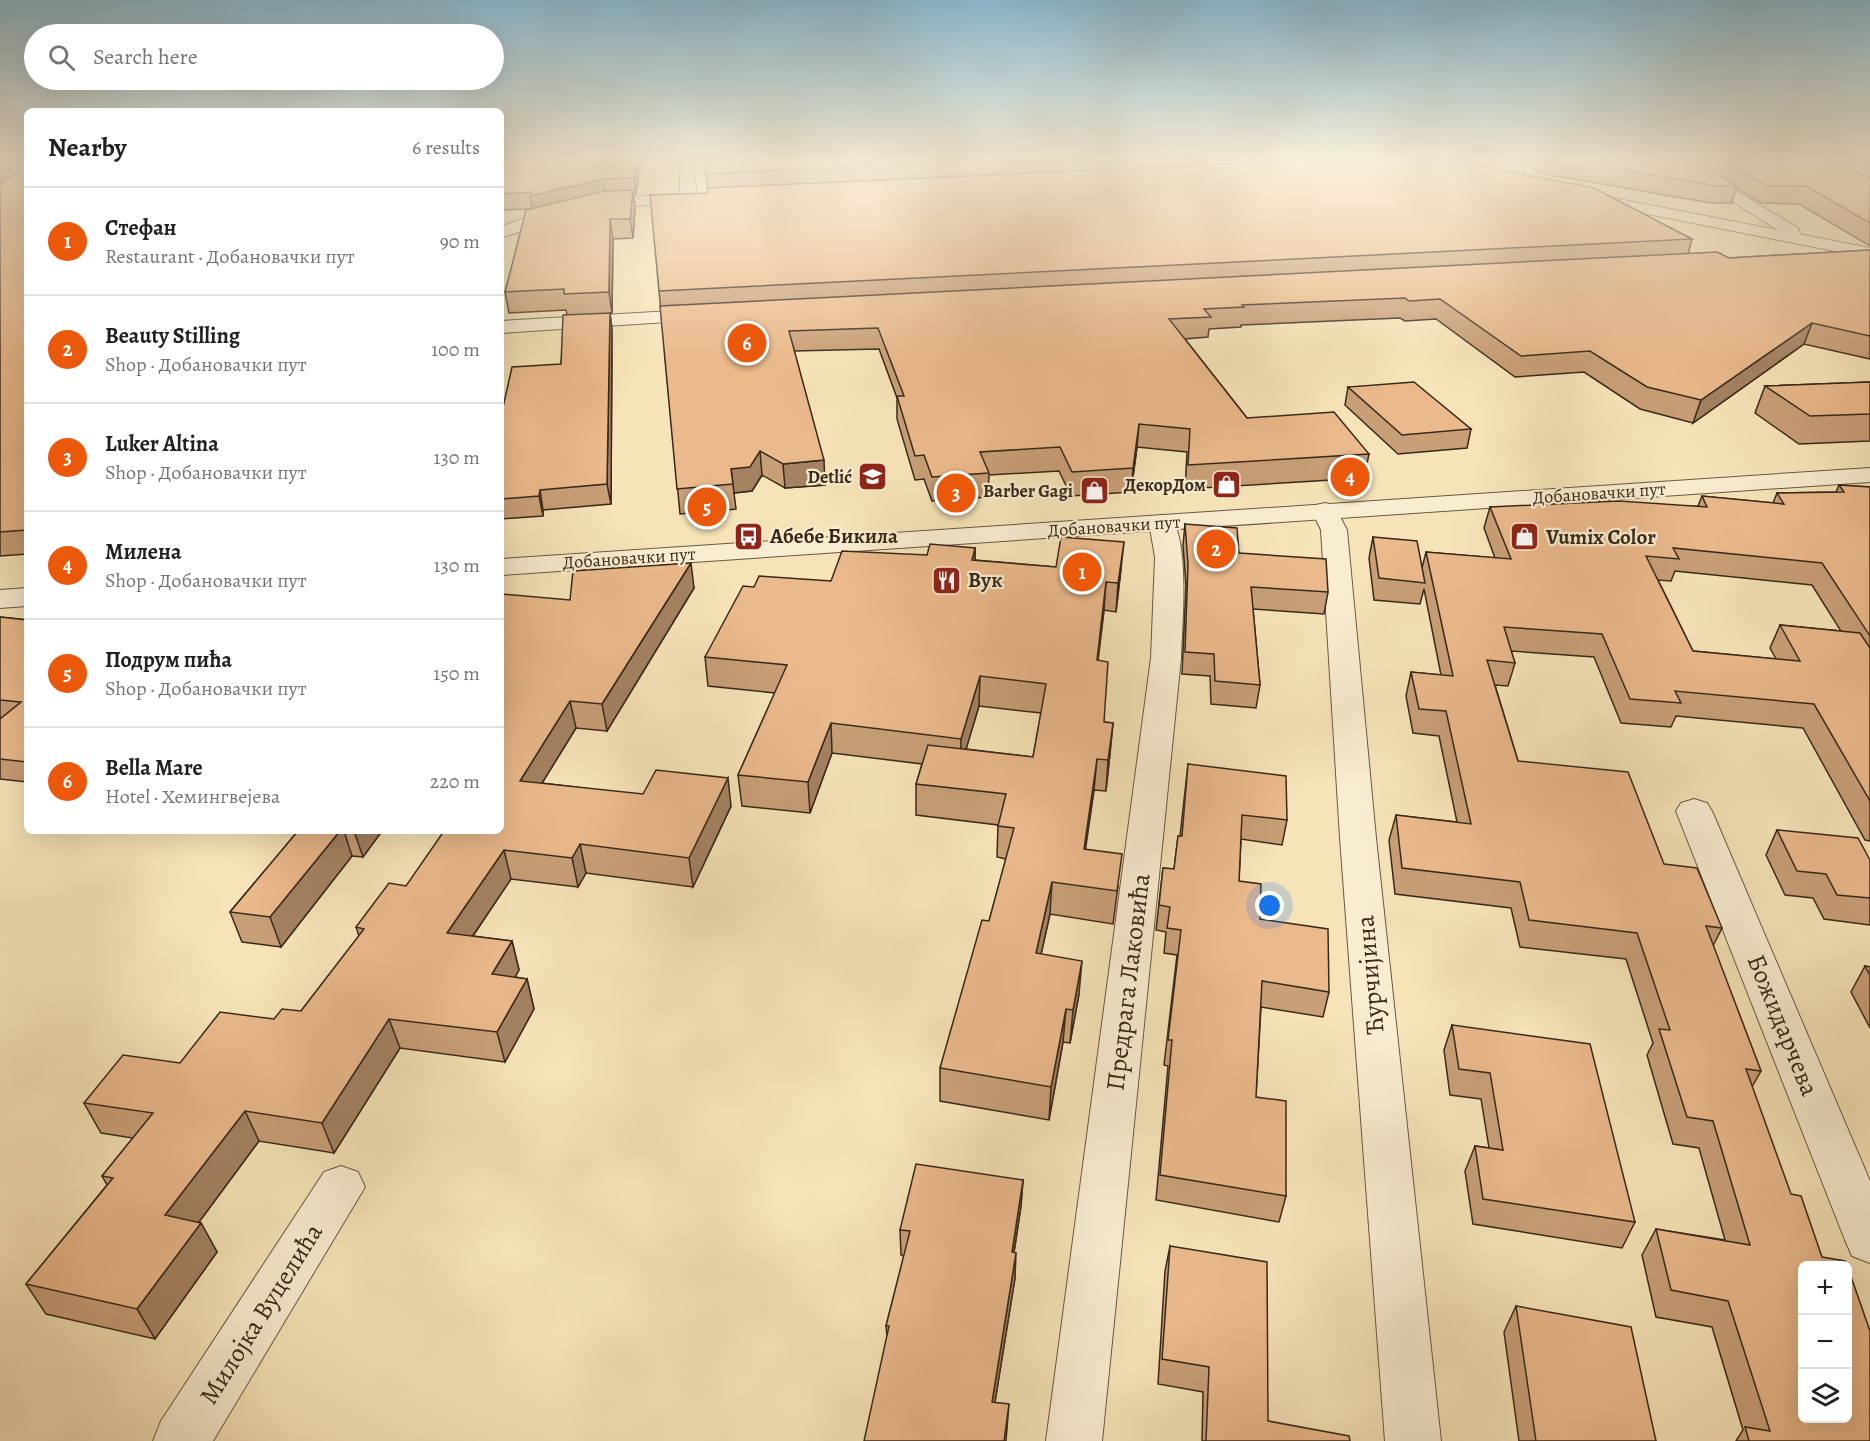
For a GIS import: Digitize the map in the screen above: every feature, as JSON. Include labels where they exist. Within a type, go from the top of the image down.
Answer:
[{"type":"street","points":[[1742,227],[1864,252]]},
{"type":"street","points":[[1784,227],[1792,232],[1793,237]]},
{"type":"street","points":[[1811,259],[1864,252]]},
{"type":"street","points":[[504,327],[726,314]]},
{"type":"street","name":"Добановачки пут","points":[[504,567],[1870,475]]},
{"type":"street","name":"Ћурчијина","points":[[1325,512],[1334,530],[1358,838],[1413,1441]]},
{"type":"street","name":"Предрага Лаковића","points":[[1074,1441],[1166,658],[1169,557],[1162,523]]},
{"type":"street","points":[[0,599],[24,597]]},
{"type":"street","name":"Божидарчева","points":[[1694,811],[1870,1240]]},
{"type":"street","name":"Милојка Вуцелића","points":[[181,1441],[341,1186]]},
{"type":"building","points":[[0,227],[24,227],[24,530],[0,532]]},
{"type":"building","points":[[522,227],[610,227],[609,292],[564,294],[564,289],[505,292]]},
{"type":"building","points":[[653,227],[1669,227],[1692,239],[659,291]]},
{"type":"building","points":[[1870,250],[1870,336],[1812,323],[1701,400],[1647,387],[1590,351],[1521,356],[1440,299],[1409,301],[1405,298],[1242,305],[1244,307],[1204,309],[1211,317],[1169,319],[1247,418],[1334,412],[1369,454],[1188,465],[1190,429],[1139,424],[1133,468],[1072,472],[1060,447],[980,452],[989,473],[932,477],[924,455],[915,456],[897,396],[904,396],[878,328],[789,331],[824,460],[783,464],[760,451],[750,467],[731,469],[733,484],[677,489],[660,306],[1717,252],[1729,258]]},
{"type":"building","points":[[610,313],[607,484],[540,490],[539,496],[504,499],[504,403],[512,367],[561,364],[563,315]]},
{"type":"building","points":[[1414,382],[1471,429],[1402,435],[1348,387]]},
{"type":"building","points":[[1870,382],[1870,414],[1810,416],[1765,386]]},
{"type":"building","points":[[1839,485],[1870,487],[1870,636],[1822,563],[1673,548],[1679,559],[1646,556],[1693,651],[1800,661],[1780,625],[1860,633],[1870,648],[1870,801],[1814,704],[1675,691],[1681,703],[1630,699],[1602,634],[1504,627],[1515,663],[1487,660],[1518,761],[1628,772],[1664,864],[1697,868],[1722,928],[1706,926],[1761,1071],[1746,1069],[1791,1194],[1801,1196],[1822,1257],[1845,1261],[1798,1261],[1798,1423],[1852,1423],[1852,1279],[1870,1331],[1870,1441],[1749,1441],[1745,1427],[1770,1431],[1728,1301],[1671,1290],[1656,1229],[1750,1245],[1713,1121],[1687,1117],[1659,1029],[1670,1030],[1637,933],[1529,920],[1520,882],[1402,868],[1396,815],[1471,824],[1446,711],[1419,709],[1411,672],[1453,676],[1426,552],[1511,559],[1490,507],[1619,501],[1707,507],[1702,496],[1784,504],[1777,493],[1844,492]]},
{"type":"building","points":[[1185,524],[1237,528],[1239,553],[1326,559],[1328,592],[1251,587],[1260,685],[1215,681],[1214,654],[1185,652],[1188,564]]},
{"type":"building","points":[[1061,537],[1124,542],[1118,583],[1106,582],[1097,660],[1108,662],[1104,722],[1113,723],[1108,760],[1097,759],[1084,849],[1122,854],[1117,891],[1052,882],[1036,953],[1082,961],[1073,1010],[1066,1009],[1051,1087],[940,1068],[982,920],[989,921],[1014,828],[998,826],[1006,794],[916,784],[928,745],[1033,757],[1046,684],[980,676],[961,739],[831,723],[808,782],[738,775],[787,665],[705,657],[743,586],[754,587],[759,576],[831,581],[842,551],[927,555],[930,544],[975,548],[972,560],[1056,567]]},
{"type":"building","points":[[1373,537],[1417,541],[1425,583],[1379,578]]},
{"type":"building","points":[[691,563],[602,704],[570,701],[520,781],[643,794],[656,770],[728,778],[689,858],[580,844],[572,858],[504,850],[447,933],[512,941],[492,974],[527,979],[497,1032],[389,1019],[322,1123],[245,1111],[165,1215],[201,1223],[137,1309],[26,1284],[113,1178],[102,1176],[153,1113],[84,1103],[123,1055],[180,1063],[220,1012],[274,1019],[282,1009],[301,1011],[364,929],[356,927],[389,883],[406,886],[442,834],[504,834],[504,594],[570,600],[573,571]]},
{"type":"building","points":[[0,617],[24,620],[24,762],[0,759],[0,719],[21,702],[0,700]]},
{"type":"building","points":[[1188,764],[1286,776],[1287,820],[1242,815],[1239,881],[1261,884],[1260,919],[1328,929],[1329,992],[1262,981],[1256,1097],[1286,1101],[1286,1196],[1160,1175],[1172,1040],[1168,1040],[1181,930],[1167,928],[1170,907],[1159,905],[1163,868],[1174,869],[1178,836],[1182,836]]},
{"type":"building","points":[[1777,830],[1858,838],[1870,860],[1870,898],[1837,895],[1826,874],[1797,871]]},
{"type":"building","points":[[295,834],[338,834],[270,917],[230,912]]},
{"type":"building","points":[[1452,1025],[1590,1044],[1635,1222],[1483,1199],[1475,1146],[1503,1150],[1490,1073],[1459,1069]]},
{"type":"building","points":[[916,1164],[1023,1180],[1012,1252],[1016,1253],[992,1402],[1009,1404],[1004,1441],[864,1441],[889,1326],[886,1326],[910,1231],[900,1230]]},
{"type":"building","points":[[1170,1246],[1267,1262],[1268,1421],[1349,1436],[1350,1441],[1206,1441],[1209,1367],[1162,1359]]},
{"type":"building","points":[[1516,1306],[1631,1327],[1656,1441],[1536,1441]]},
{"type":"place","name":"Bella Mare","points":[[747,343]]},
{"type":"place","name":"Detlić","points":[[873,477]]},
{"type":"place","name":"Милена","points":[[1350,477]]},
{"type":"place","name":"ДекорДом","points":[[1227,485]]},
{"type":"place","name":"Barber Gagi","points":[[1094,491]]},
{"type":"place","name":"Luker Altina","points":[[956,493]]},
{"type":"place","name":"Подрум пића","points":[[707,507]]},
{"type":"place","name":"Абебе Бикила","points":[[749,536]]},
{"type":"place","name":"Vumix Color","points":[[1525,537]]},
{"type":"place","name":"Beauty Stilling","points":[[1216,549]]},
{"type":"place","name":"Стефан","points":[[1082,572]]},
{"type":"place","name":"Вук","points":[[947,580]]}]
